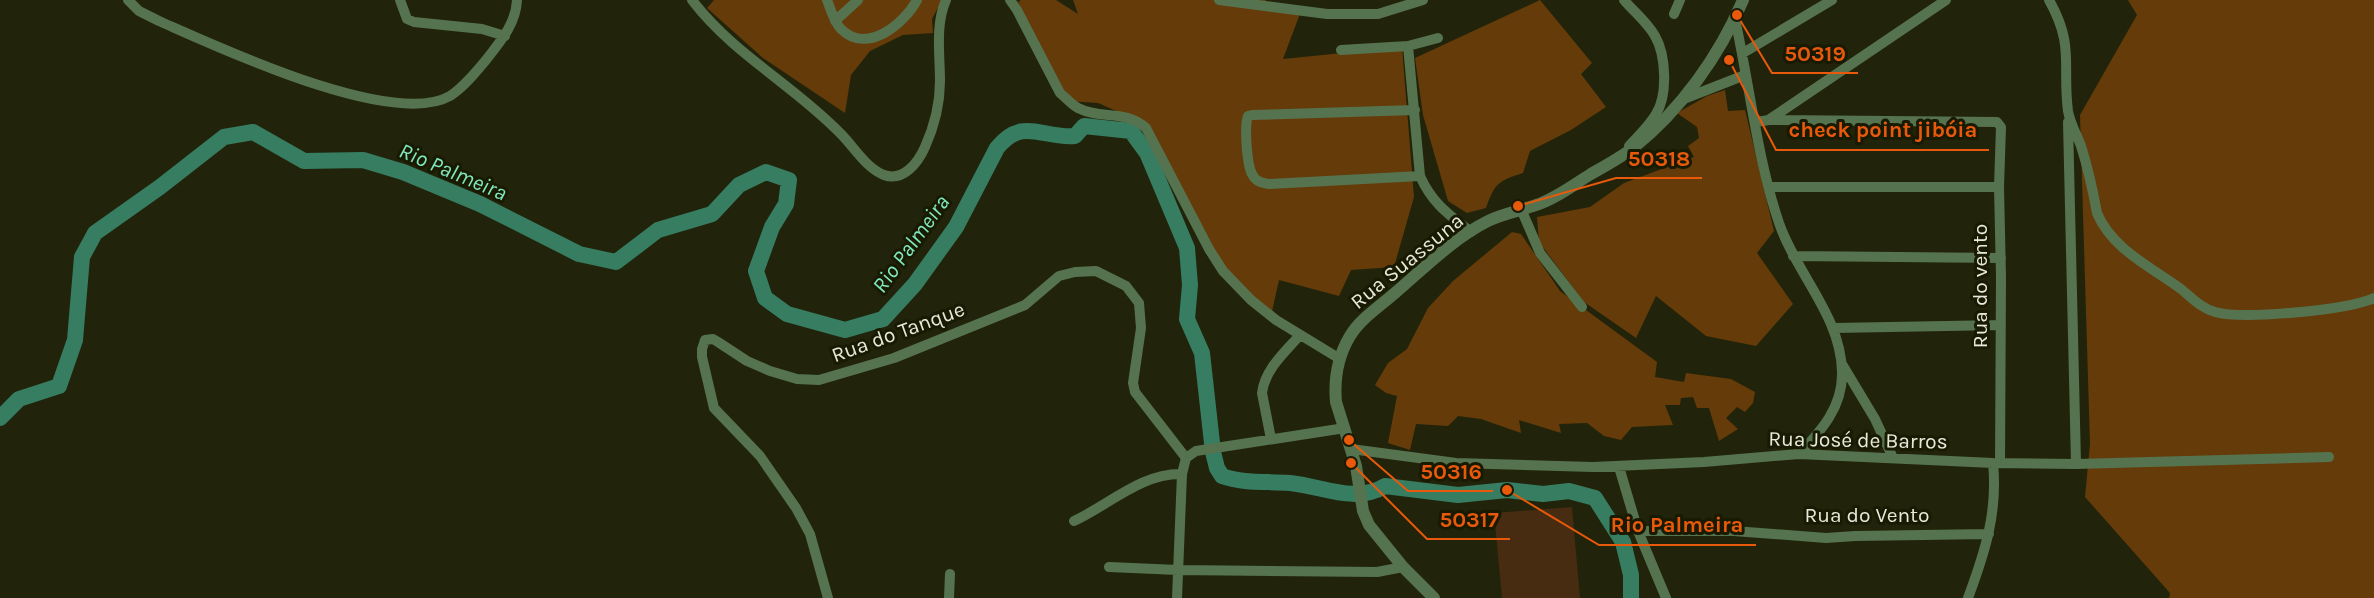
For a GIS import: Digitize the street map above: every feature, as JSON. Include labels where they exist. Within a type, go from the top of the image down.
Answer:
[{"type":"street","points":[[128,0],[139,10],[159,21],[302,80],[363,98],[407,103],[434,101],[450,96],[476,71],[505,36],[513,18],[517,0]]},
{"type":"street","points":[[400,0],[407,19],[450,27],[482,29],[505,36]]},
{"type":"street","points":[[692,0],[713,24],[742,51],[825,117],[863,160],[883,175],[894,176],[902,174],[917,161],[924,149],[938,108],[939,32],[946,0]]},
{"type":"street","points":[[827,0],[835,21],[847,34],[863,38],[879,36],[890,31],[903,20],[917,0]]},
{"type":"street","points":[[835,21],[858,0]]},
{"type":"street","points":[[1010,0],[1060,93],[1080,109],[1125,116],[1137,120],[1146,128],[1209,249],[1223,271],[1251,300],[1276,320],[1340,359]]},
{"type":"street","points":[[1219,0],[1327,14],[1378,14],[1423,0]]},
{"type":"street","points":[[1617,160],[1657,113],[1662,91],[1659,44],[1650,29],[1624,0]]},
{"type":"street","points":[[1674,14],[1680,0]]},
{"type":"street","name":"Rua Suassuna","points":[[1434,598],[1403,567],[1369,525],[1363,511],[1360,482],[1336,402],[1335,390],[1340,359],[1350,336],[1362,320],[1445,250],[1487,221],[1537,205],[1555,196],[1635,147],[1680,100],[1709,62],[1735,19],[1743,0]]},
{"type":"street","points":[[1743,54],[1832,0]]},
{"type":"street","points":[[1756,122],[1769,120],[1946,0]]},
{"type":"street","points":[[2049,0],[2060,18],[2065,34],[2067,56],[2076,464]]},
{"type":"street","points":[[1735,19],[1769,187],[1779,224],[1793,256],[1833,328],[1842,364],[1875,419],[1893,459]]},
{"type":"street","points":[[1341,50],[1408,46],[1438,38]]},
{"type":"street","points":[[1408,46],[1420,176],[1435,203],[1471,232]]},
{"type":"street","points":[[1680,100],[1745,75]]},
{"type":"street","points":[[1415,110],[1252,115],[1248,116],[1246,124],[1250,168],[1252,175],[1260,183],[1420,176]]},
{"type":"street","points":[[2068,113],[2081,148],[2101,223],[2133,256],[2202,306],[2211,311],[2237,316],[2311,310],[2374,298]]},
{"type":"street","name":"Rua do vento","points":[[1769,120],[1986,121],[1997,122],[2001,127],[1998,187],[2001,326],[1995,497],[1989,534],[1968,598]]},
{"type":"street","points":[[1769,187],[1909,185],[1998,187]]},
{"type":"street","points":[[1521,209],[1540,253],[1582,307]]},
{"type":"street","points":[[1793,256],[2001,258]]},
{"type":"street","name":"Rua do Tanque","points":[[828,598],[810,534],[796,508],[760,456],[714,408],[702,357],[705,340],[712,339],[747,361],[770,371],[797,380],[819,380],[894,358],[1025,305],[1059,276],[1075,272],[1096,271],[1126,286],[1139,303],[1141,328],[1134,368],[1135,392],[1186,458]]},
{"type":"street","name":"Rua do Vento","points":[[1833,328],[2001,326]]},
{"type":"street","points":[[1270,439],[1262,393],[1263,386],[1269,370],[1300,334]]},
{"type":"street","points":[[1799,454],[1825,426],[1834,409],[1840,392],[1842,364]]},
{"type":"street","points":[[1177,598],[1182,474],[1186,458],[1196,451],[1345,428]]},
{"type":"street","name":"Rua José de Barros","points":[[1351,449],[1456,463],[1619,466],[1799,454],[1996,463],[2076,464],[2329,457]]},
{"type":"street","points":[[1619,466],[1638,531],[1666,598]]},
{"type":"street","points":[[1074,521],[1151,478],[1182,474]]},
{"type":"street","name":"Rua do Vento","points":[[1638,531],[1744,531],[1826,538],[1989,534]]},
{"type":"street","points":[[1110,567],[1377,572],[1403,567]]},
{"type":"street","points":[[949,598],[950,574]]},
{"type":"shaded area","points":[[714,0],[942,0],[932,19],[933,33],[903,35],[870,51],[851,75],[845,113],[763,58],[707,8]]},
{"type":"shaded area","points":[[1021,0],[1056,0],[1078,14],[1073,0],[1266,0],[1265,5],[1301,11],[1283,59],[1402,47],[1414,197],[1394,267],[1351,270],[1339,296],[1279,280],[1271,316],[1226,274],[1137,120],[1098,103],[1068,101],[1018,2]]},
{"type":"shaded area","points":[[1540,0],[1592,63],[1581,74],[1606,107],[1571,130],[1530,151],[1523,173],[1499,184],[1492,193],[1486,208],[1467,213],[1448,201],[1423,115],[1415,58]]},
{"type":"shaded area","points":[[2128,0],[2374,0],[2374,598],[2169,598],[2170,593],[2085,497],[2090,444],[2080,115],[2137,15]]},
{"type":"shaded area","points":[[1725,90],[1728,111],[1745,110],[1774,231],[1757,253],[1793,304],[1756,346],[1706,336],[1656,296],[1636,338],[1584,302],[1539,242],[1537,217],[1590,207],[1624,183],[1694,157],[1688,146],[1699,138],[1697,127],[1677,113],[1707,96]]},
{"type":"shaded area","points":[[1512,232],[1521,234],[1560,291],[1657,362],[1655,377],[1684,382],[1686,373],[1731,379],[1755,392],[1753,403],[1745,412],[1737,407],[1726,418],[1738,429],[1719,441],[1709,408],[1697,408],[1693,397],[1681,398],[1680,405],[1665,405],[1673,425],[1632,427],[1621,440],[1604,436],[1587,423],[1559,424],[1561,433],[1519,420],[1521,433],[1481,419],[1458,416],[1448,426],[1416,424],[1410,450],[1388,443],[1397,396],[1386,393],[1375,385],[1388,363],[1407,349],[1428,308],[1453,281]]},
{"type":"shaded area","points":[[1572,507],[1580,598],[1502,598],[1494,513]]},
{"type":"waterway","name":"Rio Palmeira","points":[[0,418],[19,399],[59,386],[75,340],[82,257],[95,233],[160,187],[224,137],[253,132],[304,161],[363,160],[403,172],[480,204],[579,254],[616,262],[658,230],[712,214],[739,185],[766,172],[789,180],[786,204],[772,227],[756,271],[765,298],[787,314],[845,330],[883,319],[915,284],[956,227],[997,148],[1006,138],[1024,131],[1075,136],[1084,126],[1131,131],[1147,153],[1187,248],[1190,285],[1187,319],[1202,353],[1213,452],[1217,468],[1222,476],[1247,481],[1290,483],[1350,494],[1362,494],[1385,486],[1458,495],[1507,490],[1543,494],[1569,491],[1595,498],[1623,542],[1631,575],[1631,598]]},
{"type":"place","name":"50319","points":[[1737,15]]},
{"type":"place","name":"check point jibóia","points":[[1729,60]]},
{"type":"place","name":"50318","points":[[1518,206]]},
{"type":"place","name":"50316","points":[[1349,440]]},
{"type":"place","name":"50317","points":[[1351,463]]},
{"type":"place","name":"Rio Palmeira","points":[[1507,490]]}]
